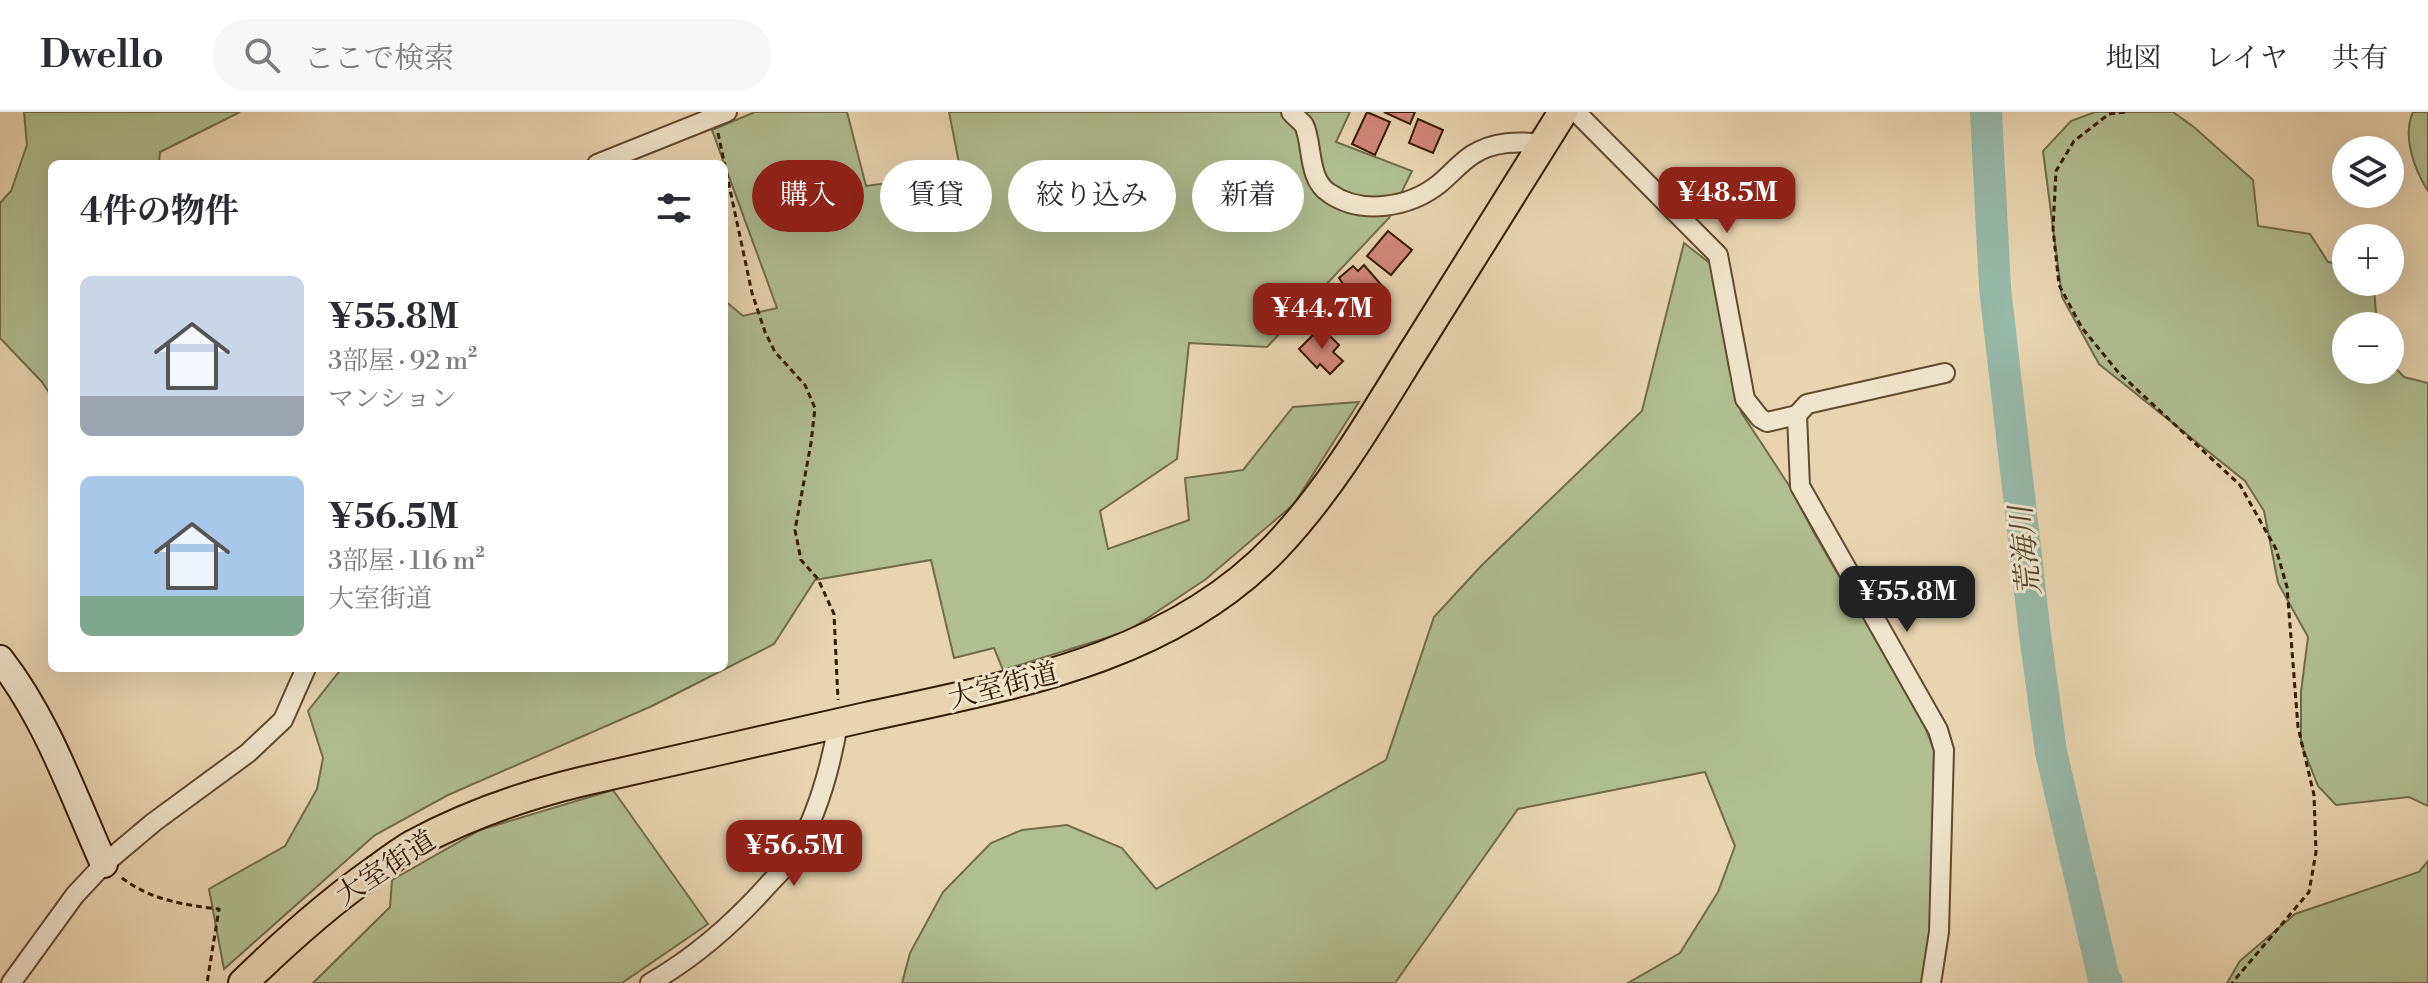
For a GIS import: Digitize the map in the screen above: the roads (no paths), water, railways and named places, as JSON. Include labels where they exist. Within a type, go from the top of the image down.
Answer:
[{"type":"main road","name":"大室街道","points":[[243,983],[326,906],[411,845],[449,827],[540,792],[1006,687],[1113,654],[1191,613],[1236,582],[1275,548],[1335,474],[1366,430],[1563,112]]},
{"type":"street","points":[[1291,112],[1304,126],[1311,163],[1326,192],[1349,202],[1383,206],[1409,202],[1437,185],[1471,155],[1488,147],[1517,140],[1543,144]]},
{"type":"street","points":[[1576,112],[1718,255],[1745,399],[1760,418],[1767,422],[1797,415],[1807,404],[1945,373]]},
{"type":"street","points":[[607,160],[721,115]]},
{"type":"street","points":[[1797,415],[1800,486],[1938,730],[1944,750],[1939,932],[1931,983]]},
{"type":"street","points":[[0,659],[45,732],[104,864]]},
{"type":"street","points":[[11,983],[75,895],[104,864],[154,822],[248,753],[283,720],[304,672]]},
{"type":"street","points":[[650,983],[676,968],[746,910],[792,859],[818,805],[829,772],[838,724]]},
{"type":"waterway","name":"荒海川","points":[[1986,112],[1995,288],[2051,752],[2107,983]]}]
